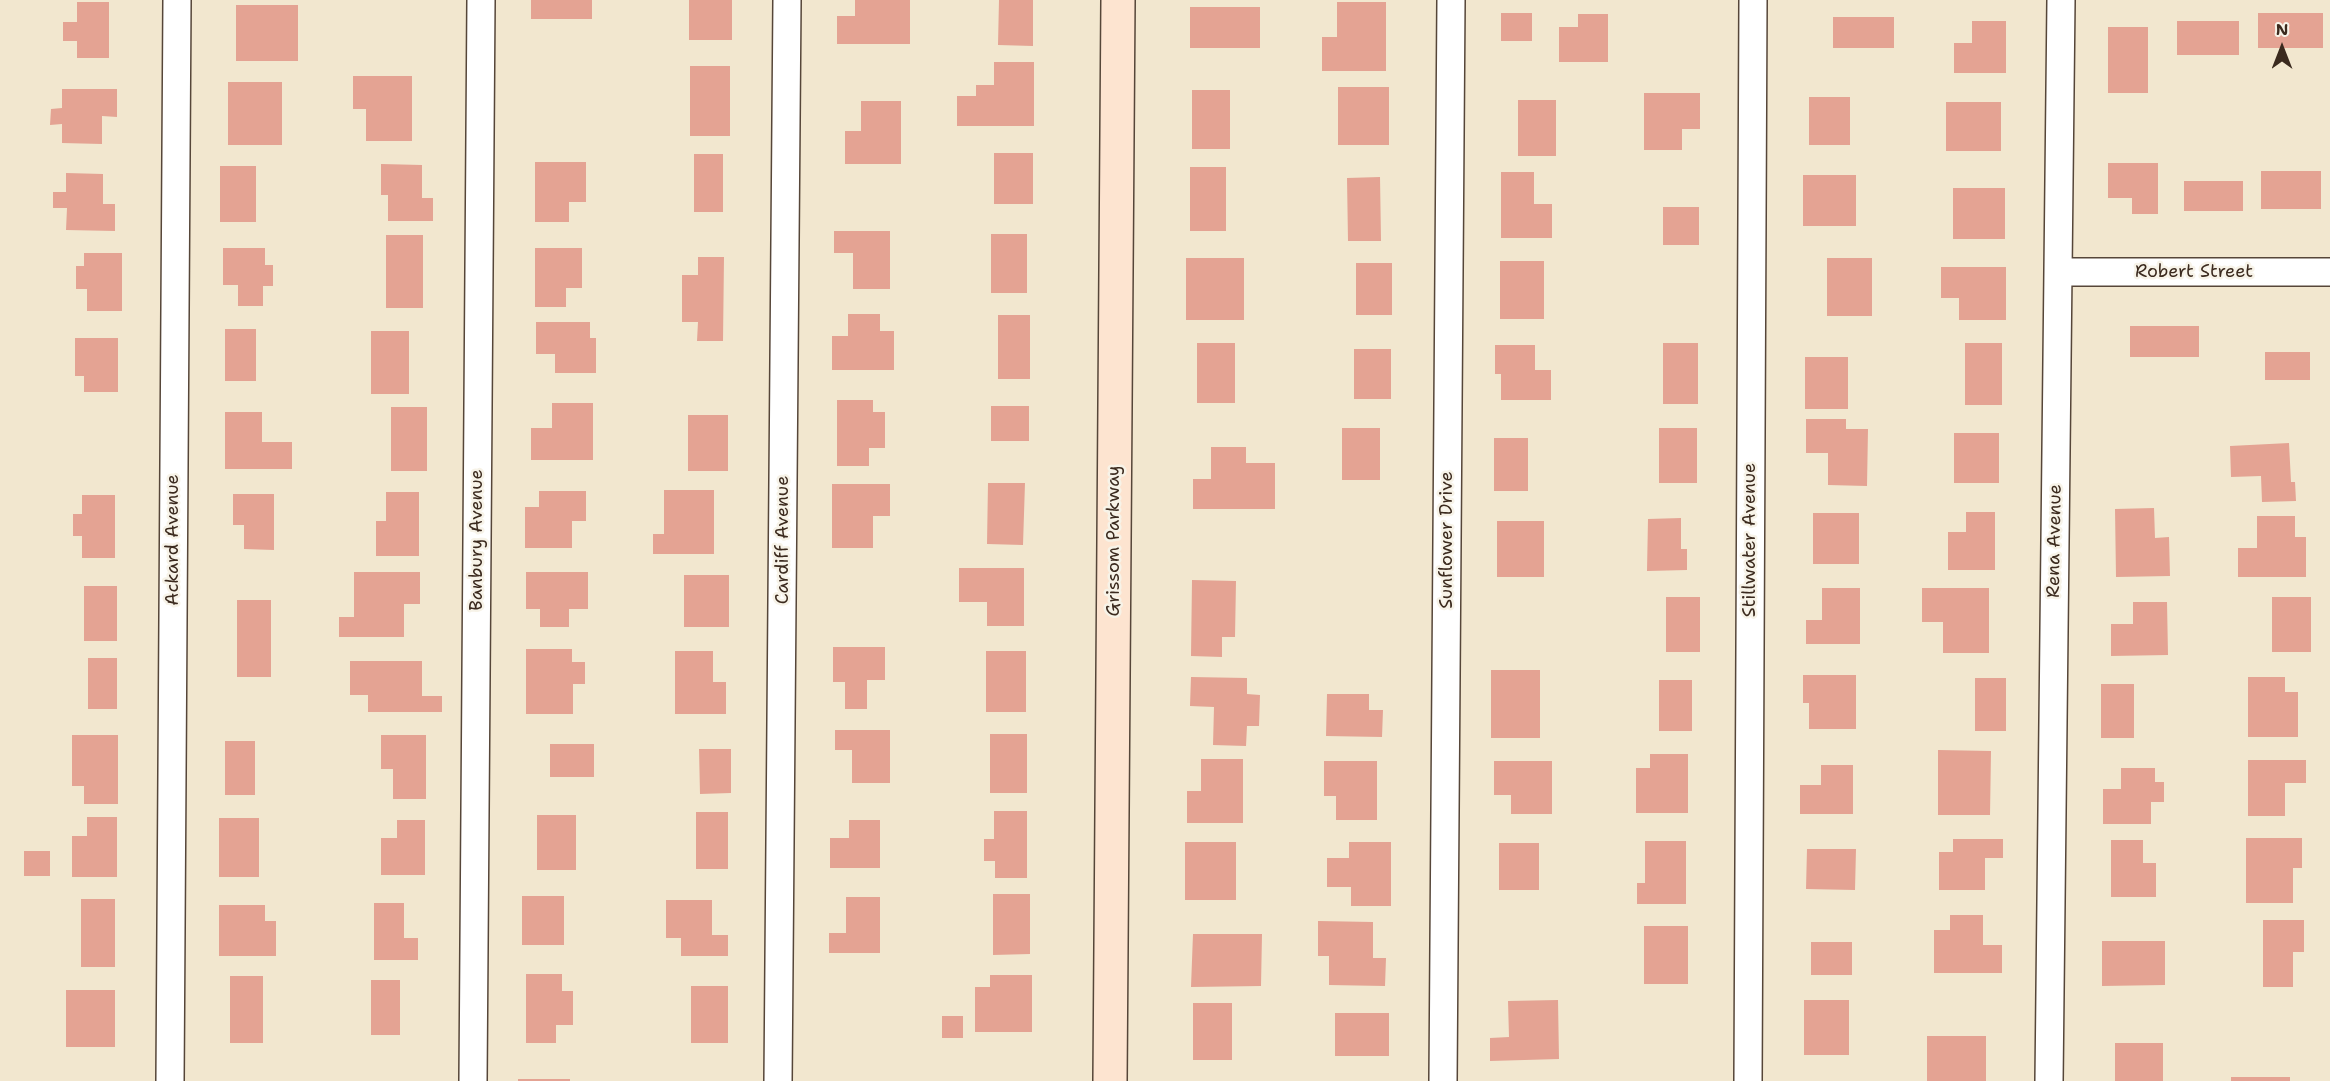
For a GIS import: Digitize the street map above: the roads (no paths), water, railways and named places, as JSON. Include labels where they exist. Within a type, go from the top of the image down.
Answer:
[{"type":"main road","name":"Grissom Parkway","points":[[1110,1081],[1118,0]]},
{"type":"street","name":"Ackard Avenue","points":[[170,1081],[177,0]]},
{"type":"street","name":"Banbury Avenue","points":[[473,1081],[481,0]]},
{"type":"street","name":"Cardiff Avenue","points":[[778,1081],[787,0]]},
{"type":"street","name":"Sunflower Drive","points":[[1443,1081],[1451,0]]},
{"type":"street","name":"Stillwater Avenue","points":[[1748,1081],[1753,0]]},
{"type":"street","name":"Rena Avenue","points":[[2049,1081],[2061,0]]},
{"type":"street","name":"Robert Street","points":[[2058,272],[2330,272]]}]
